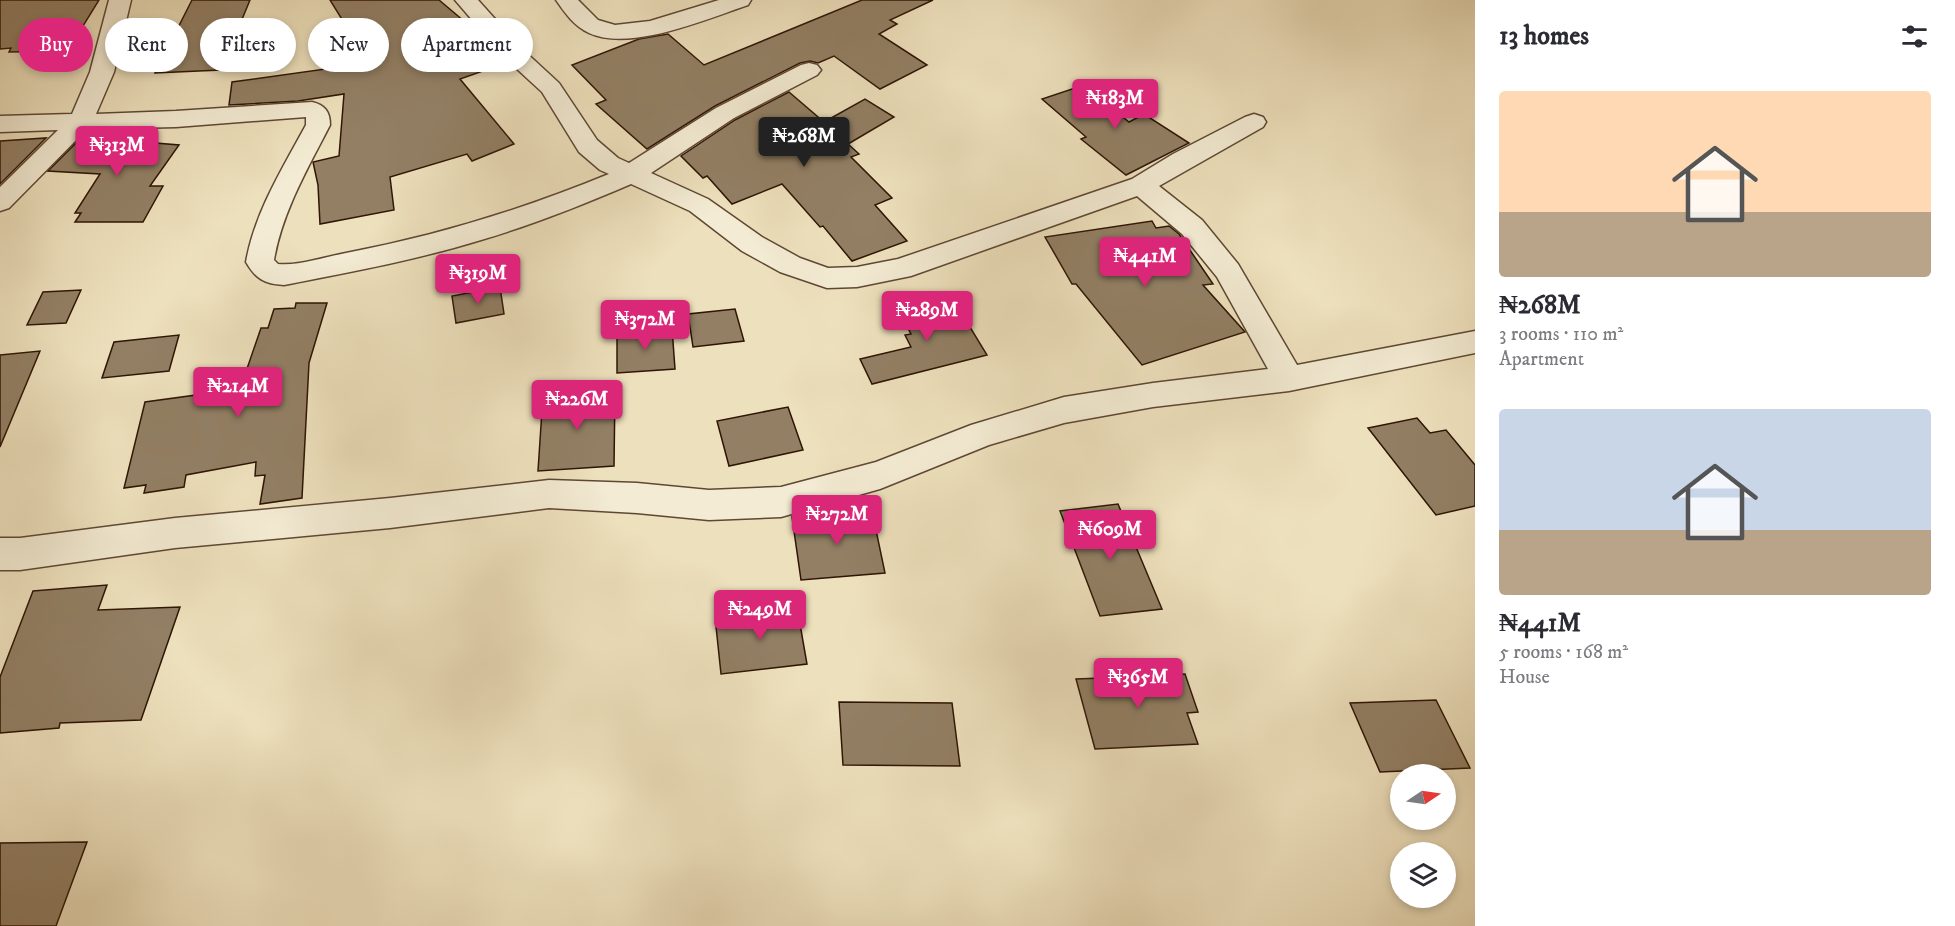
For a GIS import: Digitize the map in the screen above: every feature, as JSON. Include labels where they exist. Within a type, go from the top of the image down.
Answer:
[{"type":"street","points":[[0,202],[82,120],[102,72],[120,0]]},
{"type":"street","points":[[466,0],[512,52],[551,88],[588,146],[609,164],[699,205],[752,244],[790,265],[827,278],[857,277],[901,269],[1141,185],[1182,160],[1254,122]]},
{"type":"street","points":[[567,0],[587,23],[603,30],[618,31],[694,16],[740,0]]},
{"type":"street","points":[[0,124],[176,119],[305,109],[315,111],[318,115],[318,125],[279,205],[261,252],[260,262],[270,274],[310,270],[473,233],[582,195],[629,175],[724,113],[809,70]]},
{"type":"street","points":[[1141,185],[1192,227],[1228,271],[1290,378]]},
{"type":"street","points":[[0,554],[174,533],[390,513],[549,494],[637,498],[709,505],[781,502],[880,475],[982,434],[1064,410],[1153,395],[1290,378],[1416,356],[1475,342]]},
{"type":"building","points":[[0,0],[99,0],[88,18],[18,18],[18,52],[9,52],[11,48],[0,49]]},
{"type":"building","points":[[192,0],[250,0],[243,18],[200,18],[200,71],[188,72],[188,18],[183,18]]},
{"type":"building","points":[[330,0],[439,0],[460,18],[401,18],[401,72],[480,72],[460,79],[514,144],[472,161],[467,154],[390,177],[394,210],[320,224],[318,185],[313,162],[339,156],[344,94],[298,101],[229,105],[232,82],[308,71],[389,72],[389,18],[341,18]]},
{"type":"building","points":[[862,0],[933,0],[890,20],[897,24],[879,34],[927,65],[880,89],[834,56],[818,63],[810,61],[800,63],[715,106],[647,149],[596,104],[606,100],[572,65],[639,39],[668,34],[704,65]]},
{"type":"building","points":[[1084,85],[1129,122],[1144,114],[1189,143],[1126,175],[1081,139],[1086,137],[1042,99]]},
{"type":"building","points":[[789,92],[824,122],[865,99],[894,117],[848,144],[859,154],[851,157],[892,198],[875,205],[907,241],[852,261],[823,226],[820,227],[782,184],[732,204],[707,176],[703,178],[681,156],[735,120]]},
{"type":"building","points":[[82,137],[179,145],[150,186],[163,186],[143,222],[75,222],[81,213],[75,213],[100,174],[48,171]]},
{"type":"building","points":[[46,138],[0,184],[0,141]]},
{"type":"building","points":[[1152,221],[1156,228],[1169,226],[1179,234],[1213,284],[1203,285],[1245,332],[1142,365],[1076,284],[1072,284],[1045,237]]},
{"type":"building","points":[[500,287],[504,314],[456,323],[452,296]]},
{"type":"building","points":[[81,290],[66,323],[27,325],[43,292]]},
{"type":"building","points":[[951,296],[987,355],[872,384],[860,359],[911,347],[905,335],[911,334],[897,309]]},
{"type":"building","points":[[296,303],[327,303],[309,363],[302,498],[260,504],[265,475],[255,476],[256,462],[186,475],[184,487],[144,493],[146,485],[124,488],[145,402],[240,389],[261,328],[268,328],[274,309],[295,308]]},
{"type":"building","points":[[735,309],[744,341],[693,347],[688,314]]},
{"type":"building","points":[[672,328],[675,369],[617,373],[617,332]]},
{"type":"building","points":[[179,335],[169,371],[102,378],[114,342]]},
{"type":"building","points":[[40,351],[0,447],[0,355]]},
{"type":"building","points":[[615,391],[614,466],[538,471],[543,395]]},
{"type":"building","points":[[788,407],[803,450],[729,466],[717,421]]},
{"type":"building","points":[[1417,418],[1430,433],[1446,430],[1475,465],[1475,506],[1436,515],[1368,428]]},
{"type":"building","points":[[1118,504],[1162,609],[1100,616],[1060,511]]},
{"type":"building","points":[[872,511],[885,573],[801,580],[792,517]]},
{"type":"building","points":[[107,585],[98,610],[180,607],[141,720],[60,723],[59,728],[0,733],[0,677],[33,591]]},
{"type":"building","points":[[797,607],[807,664],[721,674],[715,617]]},
{"type":"building","points":[[1143,665],[1147,676],[1185,674],[1198,712],[1187,713],[1198,744],[1095,749],[1076,679],[1102,678],[1099,667]]},
{"type":"building","points":[[1436,700],[1470,768],[1456,769],[1456,764],[1390,764],[1390,772],[1380,772],[1350,703]]},
{"type":"building","points":[[839,702],[952,703],[960,766],[843,765]]},
{"type":"building","points":[[87,842],[56,926],[0,926],[0,843]]}]
